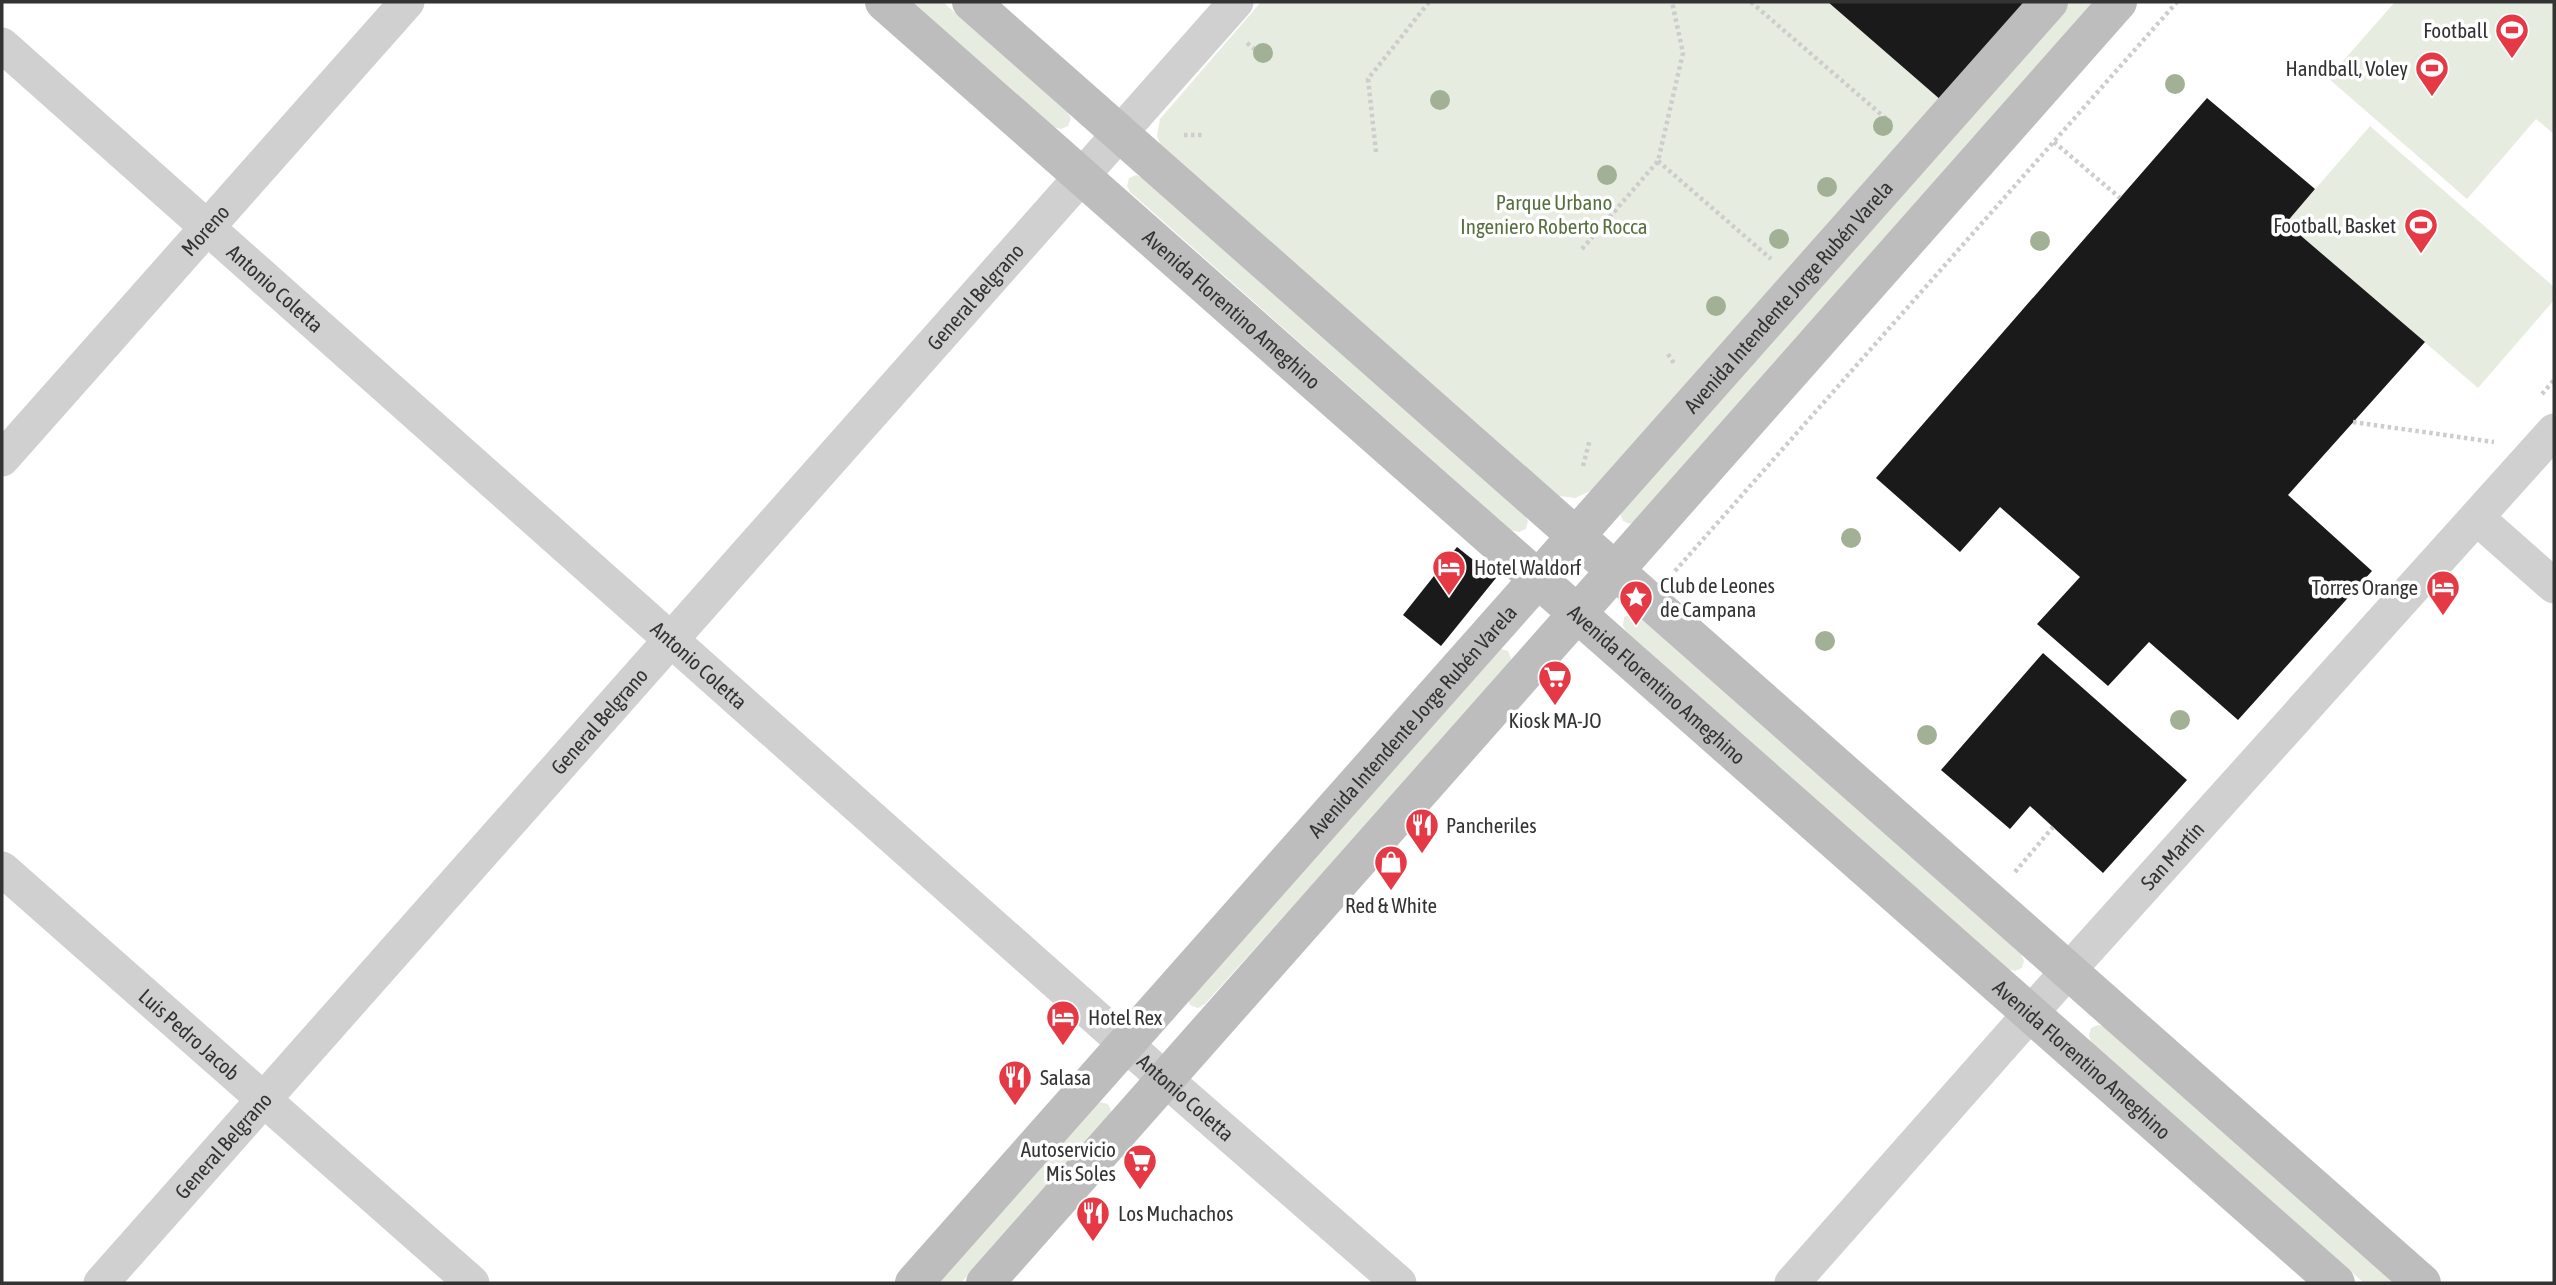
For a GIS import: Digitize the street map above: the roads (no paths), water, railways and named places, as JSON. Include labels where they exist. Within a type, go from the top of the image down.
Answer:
[{"type":"main road","name":"Avenida Florentino Ameghino","points":[[884,2],[2336,1283]]},
{"type":"main road","points":[[971,2],[2422,1283]]},
{"type":"main road","name":"Avenida Intendente Jorge Rubén Varela","points":[[914,1283],[2049,2]]},
{"type":"main road","points":[[985,1283],[2118,2]]},
{"type":"street","name":"Moreno","points":[[2,459],[407,2]]},
{"type":"street","name":"General Belgrano","points":[[101,1283],[1236,2]]},
{"type":"street","name":"Antonio Coletta","points":[[2,45],[1126,1044],[1399,1283]]},
{"type":"street","name":"San Martín","points":[[1792,1283],[2068,971],[2546,440]]},
{"type":"street","points":[[2477,518],[2554,586]]},
{"type":"street","name":"Luis Pedro Jacob","points":[[2,869],[472,1283]]},
{"type":"place","name":"Football","points":[[2512,60]]},
{"type":"place","name":"Handball, Voley","points":[[2432,98]]},
{"type":"place","name":"Football, Basket","points":[[2421,255]]},
{"type":"place","name":"Hotel Waldorf","points":[[1449,597]]},
{"type":"place","name":"Torres Orange","points":[[2443,617]]},
{"type":"place","name":"Club de Leones de Campana","points":[[1636,627]]},
{"type":"place","name":"Kiosk MA-JO","points":[[1555,707]]},
{"type":"place","name":"Pancheriles","points":[[1422,855]]},
{"type":"place","name":"Red & White","points":[[1391,892]]},
{"type":"place","name":"Hotel Rex","points":[[1063,1047]]},
{"type":"place","name":"Salasa","points":[[1015,1107]]},
{"type":"place","name":"Autoservicio Mis Soles","points":[[1140,1191]]},
{"type":"place","name":"Los Muchachos","points":[[1093,1243]]},
{"type":"park label","name":"Parque Urbano Ingeniero Roberto Rocca","points":[[1554,214]]}]
